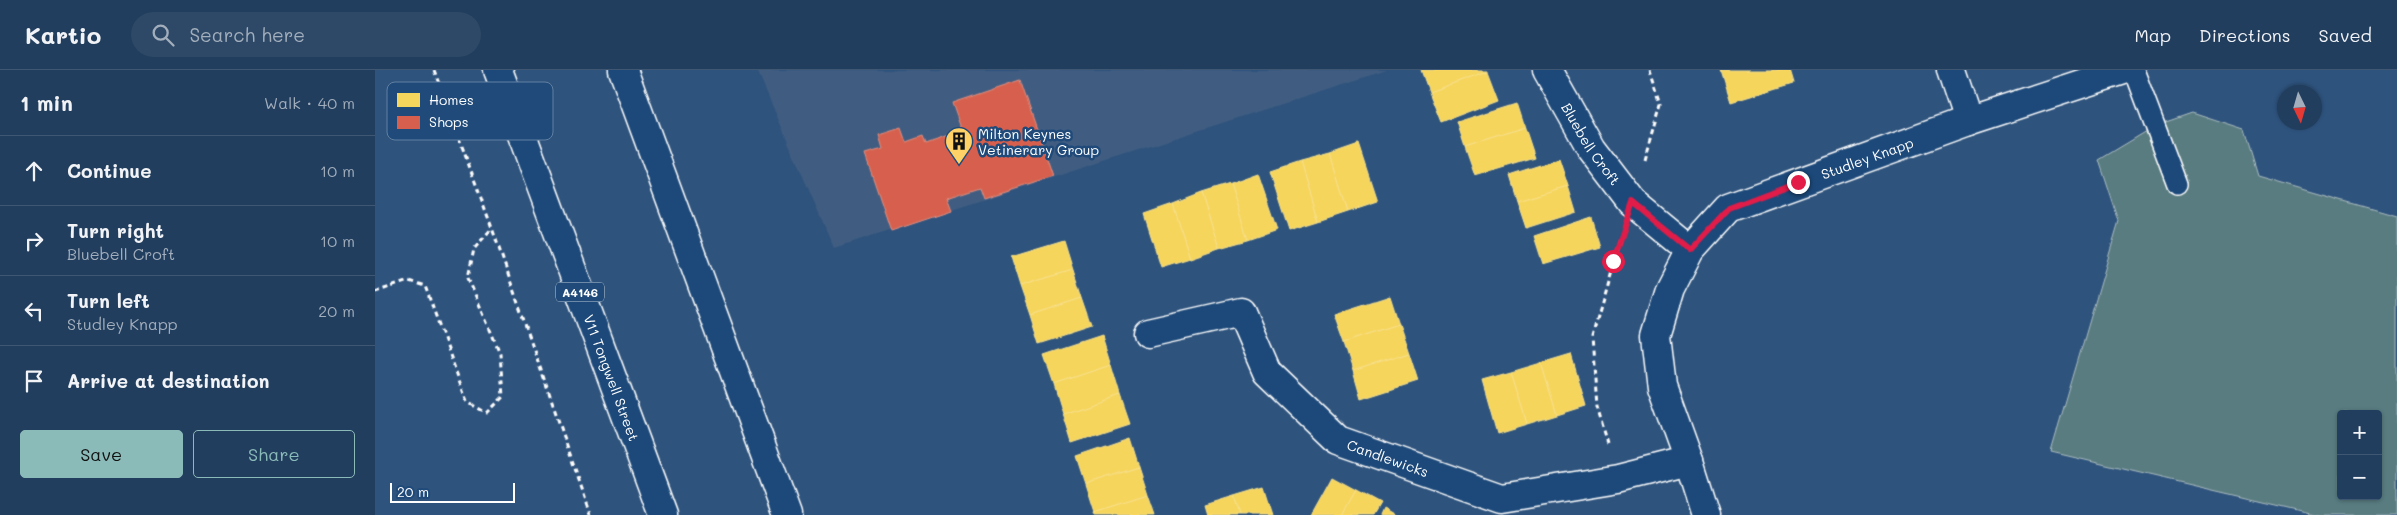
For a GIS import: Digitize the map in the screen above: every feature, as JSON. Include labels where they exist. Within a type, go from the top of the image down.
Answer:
[{"type":"main road","name":"V11 Tongwell Street","points":[[498,70],[502,82]]},
{"type":"main road","points":[[623,70],[787,515]]},
{"type":"main road","name":"Bluebell Croft","points":[[1547,70],[1591,148],[1633,203],[1690,250]]},
{"type":"main road","points":[[1951,70],[1968,121]]},
{"type":"main road","name":"Studley Knapp","points":[[1706,515],[1662,386],[1657,335],[1670,289],[1690,250],[1729,208],[1968,121],[2124,70]]},
{"type":"main road","name":"V11 Tongwell Street","points":[[524,140],[663,515]]},
{"type":"main road","name":"Candlewicks","points":[[1148,334],[1241,312],[1267,372],[1338,440],[1502,498],[1618,480],[1689,461]]},
{"type":"lane","points":[[2134,70],[2177,184]]},
{"type":"path","points":[[435,70],[439,82]]},
{"type":"path","points":[[1618,480],[1597,407],[1592,338],[1613,261],[1633,203],[1661,104],[1650,70]]},
{"type":"path","points":[[460,140],[591,515]]},
{"type":"path","points":[[375,292],[409,281],[425,286],[467,402],[487,413],[503,397],[499,352],[468,278],[474,249],[492,228]]},
{"type":"shaded area","points":[[757,70],[1387,70],[834,248]]},
{"type":"green space","points":[[2192,113],[2244,130],[2258,176],[2397,216],[2397,515],[2319,515],[2051,452],[2119,221],[2099,160],[2157,125]]},
{"type":"building: Homes","points":[[1421,70],[1488,70],[1488,71],[1429,92]]},
{"type":"building: Homes","points":[[1721,70],[1790,70],[1794,83],[1731,102]]},
{"type":"building: Homes","points":[[1488,71],[1499,100],[1441,122],[1429,92]]},
{"type":"building: Homes","points":[[1517,103],[1525,128],[1465,147],[1457,122]]},
{"type":"building: Homes","points":[[1525,128],[1535,158],[1475,176],[1465,147]]},
{"type":"building: Homes","points":[[1359,144],[1378,202],[1348,212],[1330,154]]},
{"type":"building: Homes","points":[[1330,154],[1348,212],[1318,222],[1300,162]]},
{"type":"building: Homes","points":[[1559,159],[1568,186],[1517,201],[1509,175]]},
{"type":"building: Homes","points":[[1300,162],[1318,222],[1289,231],[1270,172]]},
{"type":"building: Homes","points":[[1258,174],[1277,230],[1248,240],[1230,184]]},
{"type":"building: Homes","points":[[1230,184],[1248,240],[1219,248],[1201,193]]},
{"type":"building: Homes","points":[[1568,186],[1576,212],[1526,228],[1517,201]]},
{"type":"building: Homes","points":[[1201,193],[1219,248],[1190,258],[1173,204]]},
{"type":"building: Homes","points":[[1173,204],[1190,258],[1161,267],[1144,214]]},
{"type":"building: Homes","points":[[1591,217],[1600,247],[1543,264],[1534,236]]},
{"type":"building: Homes","points":[[1064,241],[1073,270],[1020,286],[1011,257]]},
{"type":"building: Homes","points":[[1073,270],[1082,298],[1030,315],[1020,286]]},
{"type":"building: Homes","points":[[1390,296],[1399,324],[1344,342],[1334,314]]},
{"type":"building: Homes","points":[[1082,298],[1092,327],[1039,344],[1030,315]]},
{"type":"building: Homes","points":[[1399,324],[1409,353],[1353,371],[1344,342]]},
{"type":"building: Homes","points":[[1102,336],[1111,365],[1054,384],[1044,355]]},
{"type":"building: Homes","points":[[1409,353],[1418,381],[1361,399],[1353,371]]},
{"type":"building: Homes","points":[[1571,354],[1586,406],[1557,415],[1541,363]]},
{"type":"building: Homes","points":[[1541,363],[1557,415],[1527,424],[1511,372]]},
{"type":"building: Homes","points":[[1111,365],[1120,395],[1063,414],[1054,384]]},
{"type":"building: Homes","points":[[1511,372],[1527,424],[1497,433],[1482,380]]},
{"type":"building: Homes","points":[[1120,395],[1130,424],[1072,443],[1063,414]]},
{"type":"building: Homes","points":[[1130,438],[1139,467],[1086,484],[1077,456]]},
{"type":"building: Homes","points":[[1139,467],[1148,495],[1095,512],[1086,484]]},
{"type":"building: Homes","points":[[1332,477],[1356,490],[1342,515],[1311,515]]},
{"type":"building: Homes","points":[[1264,487],[1273,515],[1240,515],[1234,496]]},
{"type":"building: Homes","points":[[1356,490],[1380,503],[1373,515],[1342,515]]},
{"type":"building: Homes","points":[[1148,495],[1155,515],[1096,515],[1095,512]]},
{"type":"building: Homes","points":[[1234,496],[1240,515],[1208,515],[1205,505]]},
{"type":"building: Homes","points":[[1383,508],[1395,515],[1380,515]]},
{"type":"building: Shops","name":"Milton Keynes Vetinerary Group","points":[[1020,80],[1053,176],[984,198],[980,187],[946,198],[951,211],[891,231],[865,154],[883,149],[879,135],[901,128],[906,142],[923,136],[926,144],[962,131],[952,103]]},
{"type":"place","name":"Milton Keynes Vetinerary Group","points":[[959,165]]},
{"type":"route","points":[[1613,261],[1633,203],[1690,250],[1729,208],[1798,182]]}]
